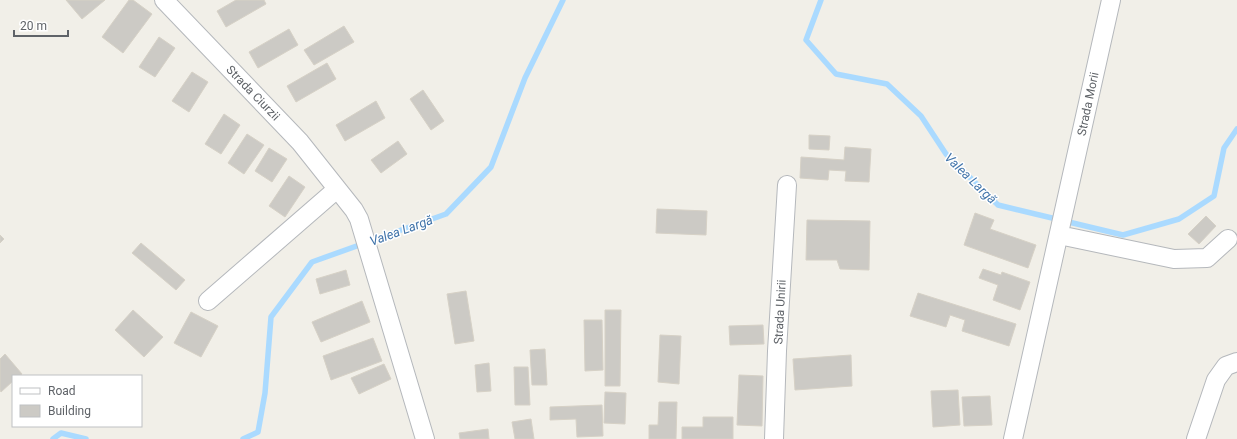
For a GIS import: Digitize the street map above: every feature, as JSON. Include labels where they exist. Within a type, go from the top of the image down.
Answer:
[{"type":"street","name":"Strada Ciurzii","points":[[164,0],[300,142],[354,210],[359,219],[425,439]]},
{"type":"street","name":"Strada Morii","points":[[1013,439],[1111,0]]},
{"type":"street","name":"Strada Unirii","points":[[774,439],[777,351],[787,186]]},
{"type":"street","points":[[208,301],[337,189]]},
{"type":"street","points":[[1060,231],[1174,260],[1207,258],[1228,239]]},
{"type":"street","points":[[1196,439],[1216,380],[1226,366],[1237,362]]},
{"type":"building","points":[[66,0],[105,0],[82,19]]},
{"type":"building","points":[[129,0],[133,0],[152,14],[123,53],[102,37]]},
{"type":"building","points":[[236,0],[264,0],[266,4],[226,27],[217,11]]},
{"type":"building","points":[[344,26],[354,42],[314,65],[304,50]]},
{"type":"building","points":[[289,29],[298,45],[258,68],[249,52]]},
{"type":"building","points":[[159,37],[175,48],[155,77],[139,67]]},
{"type":"building","points":[[327,63],[336,79],[296,102],[287,86]]},
{"type":"building","points":[[192,72],[208,82],[189,112],[172,101]]},
{"type":"building","points":[[423,90],[444,121],[431,130],[410,99]]},
{"type":"building","points":[[376,101],[385,118],[345,141],[336,125]]},
{"type":"building","points":[[224,114],[240,125],[221,154],[205,144]]},
{"type":"building","points":[[247,134],[264,145],[244,174],[228,163]]},
{"type":"building","points":[[809,135],[830,136],[829,150],[809,149]]},
{"type":"building","points":[[398,141],[407,154],[381,173],[371,160]]},
{"type":"building","points":[[845,147],[871,149],[869,182],[845,181],[846,171],[829,170],[828,180],[800,178],[801,157],[844,160]]},
{"type":"building","points":[[269,148],[287,159],[272,182],[255,171]]},
{"type":"building","points":[[289,176],[305,187],[285,217],[269,206]]},
{"type":"building","points":[[657,209],[707,211],[706,235],[656,233]]},
{"type":"building","points":[[975,213],[994,220],[990,229],[1036,245],[1028,268],[964,245]]},
{"type":"building","points":[[1206,216],[1216,226],[1199,244],[1188,234]]},
{"type":"building","points":[[807,220],[870,221],[869,270],[840,269],[837,260],[806,260]]},
{"type":"building","points":[[0,235],[4,239],[0,243]]},
{"type":"building","points":[[141,243],[185,280],[176,290],[132,253]]},
{"type":"building","points":[[983,269],[1001,275],[1002,272],[1030,282],[1020,310],[993,300],[998,285],[979,278]]},
{"type":"building","points":[[346,270],[350,285],[320,294],[316,279]]},
{"type":"building","points":[[466,291],[474,341],[455,344],[447,294]]},
{"type":"building","points":[[918,293],[1016,324],[1009,346],[962,331],[965,320],[950,315],[946,327],[910,316]]},
{"type":"building","points":[[362,301],[370,322],[321,342],[312,322]]},
{"type":"building","points":[[133,310],[163,337],[144,357],[115,330]]},
{"type":"building","points":[[605,310],[621,310],[620,386],[605,386]]},
{"type":"building","points":[[191,312],[218,326],[201,357],[174,343]]},
{"type":"building","points":[[584,320],[602,320],[603,370],[585,371]]},
{"type":"building","points":[[763,325],[764,344],[730,345],[729,326]]},
{"type":"building","points":[[660,335],[681,336],[679,384],[658,382]]},
{"type":"building","points":[[373,338],[382,361],[331,380],[323,356]]},
{"type":"building","points":[[545,349],[547,385],[532,385],[530,350]]},
{"type":"building","points":[[5,354],[22,374],[12,375],[12,382],[1,392],[0,390],[0,359]]},
{"type":"building","points":[[851,355],[852,386],[795,390],[793,359]]},
{"type":"building","points":[[489,363],[491,391],[477,392],[475,365]]},
{"type":"building","points":[[384,364],[391,379],[359,394],[351,378]]},
{"type":"building","points":[[514,367],[528,367],[530,405],[515,405]]},
{"type":"building","points":[[739,375],[763,376],[762,426],[737,425]]},
{"type":"building","points":[[958,390],[960,425],[933,427],[931,391]]},
{"type":"building","points":[[605,392],[626,393],[625,424],[604,423]]},
{"type":"building","points":[[990,396],[992,425],[964,426],[962,397]]},
{"type":"building","points":[[659,402],[677,402],[676,439],[649,439],[649,425],[658,425]]},
{"type":"building","points":[[602,405],[603,436],[577,437],[576,419],[550,420],[550,407]]},
{"type":"building","points":[[703,417],[733,417],[733,439],[682,439],[682,427],[703,427]]},
{"type":"building","points":[[531,419],[534,439],[515,439],[512,422]]},
{"type":"building","points":[[488,429],[489,439],[460,439],[459,433]]},
{"type":"waterway","name":"Valea Largă","points":[[243,439],[258,432],[265,393],[271,317],[312,262],[446,214],[491,167],[525,78],[563,0]]},
{"type":"waterway","name":"Valea Largă","points":[[821,0],[806,40],[836,74],[887,84],[921,116],[946,154],[998,205],[1123,235],[1179,219],[1214,196],[1224,148],[1237,129]]},
{"type":"waterway","name":"Valea Largă","points":[[53,439],[61,433],[86,439]]}]
